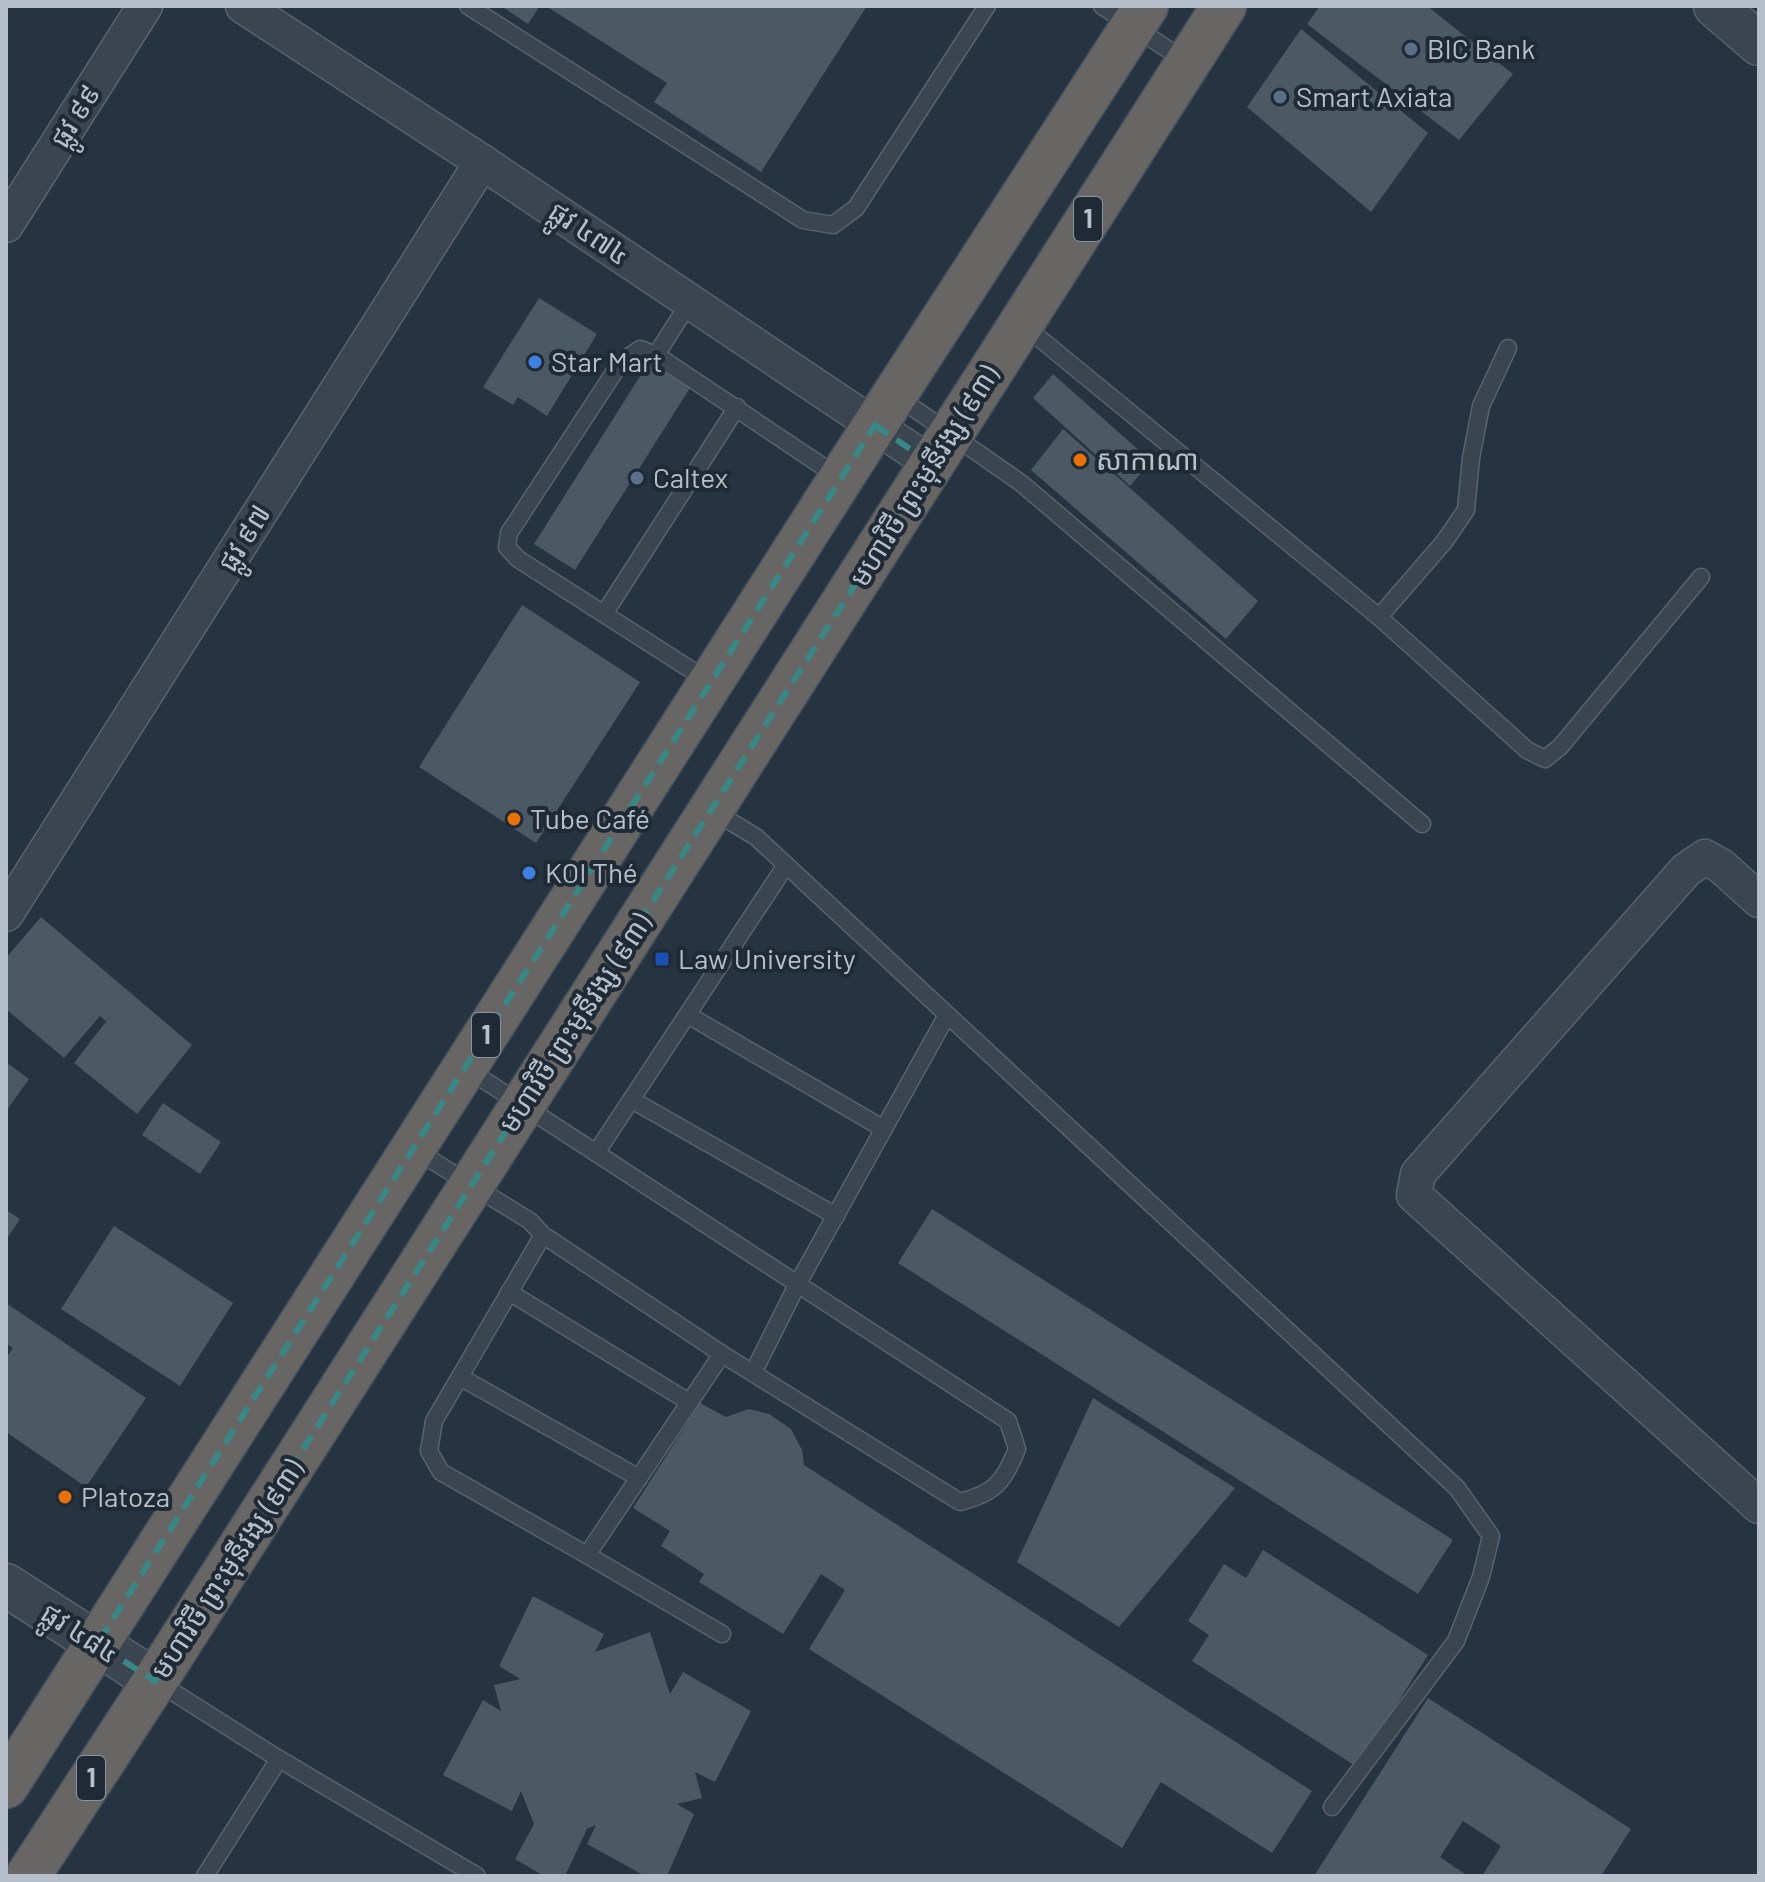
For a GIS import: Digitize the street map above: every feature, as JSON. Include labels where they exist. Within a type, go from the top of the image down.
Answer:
[{"type":"highway","name":"មហាវិថី ព្រះមុនីវង្ស (៩៣)","points":[[28,1876],[1224,6]]},
{"type":"highway","name":"1","points":[[6,1786],[885,410],[1127,13]]},
{"type":"street","name":"ផ្លូវ ៩៩","points":[[6,225],[145,6]]},
{"type":"street","name":"ផ្លូវ ៤៧៤","points":[[243,6],[691,300],[885,410],[941,448]]},
{"type":"street","points":[[1715,6],[1759,44]]},
{"type":"street","name":"ផ្លូវ ៩៧","points":[[6,914],[482,162]]},
{"type":"street","points":[[1759,900],[1721,866],[1705,857],[1686,870],[1418,1174],[1414,1195],[1759,1506]]},
{"type":"street","name":"ផ្លូវ ៤៨៤","points":[[6,1585],[155,1681]]},
{"type":"lane","points":[[468,6],[803,220],[833,225],[856,208],[987,6]]},
{"type":"lane","points":[[1127,13],[1188,63]]},
{"type":"lane","points":[[656,355],[691,300]]},
{"type":"lane","points":[[1021,323],[1379,617],[1527,750],[1545,759],[1560,747],[1701,577]]},
{"type":"lane","points":[[1379,617],[1444,542],[1466,510],[1481,406],[1508,348]]},
{"type":"lane","points":[[711,683],[518,559],[507,547],[509,533],[621,362],[640,349],[656,355],[841,478]]},
{"type":"lane","points":[[604,614],[737,407]]},
{"type":"lane","points":[[941,448],[1021,483],[1422,824]]},
{"type":"lane","points":[[711,810],[756,837],[1457,1488],[1491,1536],[1481,1577],[1456,1641],[1332,1807]]},
{"type":"lane","points":[[596,1153],[786,865]]},
{"type":"lane","points":[[688,1015],[884,1129]]},
{"type":"lane","points":[[753,1373],[797,1285],[947,1015]]},
{"type":"lane","points":[[413,1149],[530,1221],[543,1235],[722,1354],[960,1502],[986,1495],[1007,1475],[1017,1449],[1008,1421],[465,1067]]},
{"type":"lane","points":[[632,1100],[836,1216]]},
{"type":"lane","points":[[543,1235],[434,1421],[429,1451],[441,1472],[722,1634]]},
{"type":"lane","points":[[509,1292],[689,1402]]},
{"type":"lane","points":[[587,1555],[722,1354]]},
{"type":"lane","points":[[460,1377],[639,1478]]},
{"type":"lane","points":[[155,1681],[279,1759],[477,1876]]},
{"type":"lane","points":[[205,1876],[279,1759]]},
{"type":"highlighted area","points":[[875,425],[932,464],[155,1681],[97,1644]]},
{"type":"building","points":[[501,6],[540,6],[528,24]]},
{"type":"building","points":[[546,6],[867,6],[761,172],[654,102],[667,83]]},
{"type":"building","name":"BIC Bank","points":[[1320,6],[1427,6],[1513,74],[1459,140],[1307,24]]},
{"type":"building","points":[[1301,29],[1428,133],[1371,212],[1247,107]]},
{"type":"building","points":[[539,298],[597,334],[547,416],[518,397],[513,405],[483,387]]},
{"type":"building","points":[[649,362],[690,388],[575,570],[534,544]]},
{"type":"building","points":[[1053,374],[1151,461],[1130,486],[1033,398]]},
{"type":"building","points":[[1063,429],[1258,601],[1226,639],[1031,470]]},
{"type":"building","points":[[522,605],[640,682],[536,843],[419,767]]},
{"type":"building","points":[[41,917],[192,1045],[137,1114],[74,1063],[115,1010],[106,1021],[100,1016],[64,1058],[6,1009],[6,958]]},
{"type":"building","points":[[6,1062],[29,1079],[6,1111]]},
{"type":"building","points":[[163,1103],[221,1142],[200,1174],[142,1135]]},
{"type":"building","points":[[932,1209],[1453,1540],[1418,1594],[898,1263]]},
{"type":"building","points":[[6,1210],[20,1219],[6,1240]]},
{"type":"building","points":[[114,1226],[233,1303],[180,1386],[61,1309]]},
{"type":"building","points":[[6,1303],[146,1398],[86,1487],[6,1432],[6,1358],[13,1348],[6,1344]]},
{"type":"building","points":[[1093,1398],[1235,1488],[1119,1627],[1017,1562]]},
{"type":"building","points":[[700,1403],[726,1417],[749,1409],[769,1414],[791,1429],[802,1450],[804,1465],[1312,1791],[1272,1853],[1161,1782],[1122,1848],[809,1649],[845,1590],[821,1574],[783,1634],[699,1582],[704,1574],[661,1546],[670,1531],[633,1508]]},
{"type":"building","points":[[1263,1550],[1428,1655],[1357,1767],[1192,1661],[1209,1635],[1188,1621],[1224,1564],[1246,1578]]},
{"type":"building","points":[[533,1596],[604,1634],[595,1652],[650,1632],[670,1694],[683,1672],[751,1711],[715,1782],[695,1772],[702,1798],[677,1804],[694,1814],[667,1876],[645,1876],[587,1844],[596,1825],[587,1829],[565,1876],[544,1876],[515,1859],[534,1824],[521,1791],[512,1811],[443,1775],[483,1700],[501,1711],[494,1685],[520,1679],[499,1666]]},
{"type":"building","points":[[1428,1698],[1631,1829],[1601,1876],[1482,1876],[1501,1846],[1463,1821],[1440,1857],[1468,1876],[1314,1876]]},
{"type":"place","name":"BIC Bank","points":[[1411,49]]},
{"type":"place","name":"Smart Axiata","points":[[1280,97]]},
{"type":"place","name":"Star Mart","points":[[535,362]]},
{"type":"place","name":"សាកាណា","points":[[1080,460]]},
{"type":"place","name":"Caltex","points":[[637,478]]},
{"type":"place","name":"Tube Café","points":[[514,819]]},
{"type":"place","name":"KOI Thé","points":[[529,873]]},
{"type":"place","name":"Law University","points":[[662,959]]},
{"type":"place","name":"Platoza","points":[[65,1497]]}]
